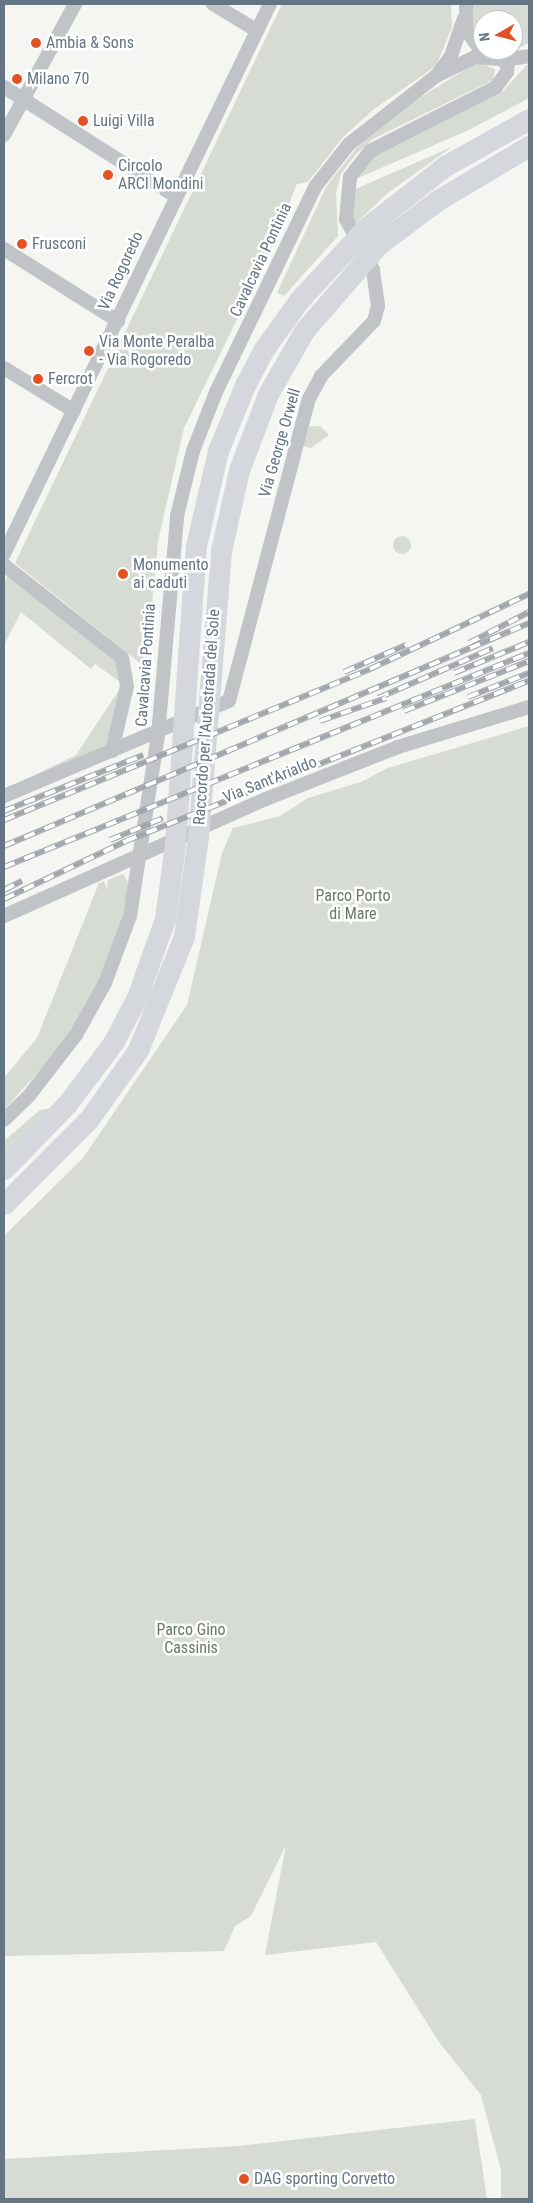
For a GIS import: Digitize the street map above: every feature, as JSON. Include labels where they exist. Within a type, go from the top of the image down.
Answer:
[{"type":"highway","name":"Raccordo per l'Autostrada del Sole","points":[[4,1169],[83,1085],[126,1020],[165,919],[176,844],[196,546],[218,451],[264,349],[305,292],[367,227],[444,166],[529,119]]},
{"type":"highway","name":"Raccordo per l'Autostrada del Sole","points":[[4,1204],[89,1119],[138,1050],[184,936],[198,837],[221,551],[239,470],[287,359],[357,268],[379,244],[464,184],[529,146]]},
{"type":"highway","points":[[464,184],[529,161]]},
{"type":"street","points":[[4,135],[75,4]]},
{"type":"street","points":[[213,4],[256,30]]},
{"type":"street","name":"Via Rogoredo","points":[[4,554],[118,321],[175,196],[270,4]]},
{"type":"street","points":[[465,9],[473,40]]},
{"type":"street","name":"Cavalcavia Pontinia","points":[[436,76],[451,56],[465,9]]},
{"type":"street","name":"Cavalcavia Pontinia","points":[[4,1120],[63,1055],[89,1013],[123,937],[142,858],[160,724],[177,516],[193,451],[216,392],[315,188],[364,130],[436,76],[473,58]]},
{"type":"street","name":"Via George Orwell","points":[[4,796],[229,702],[314,386],[374,321],[378,306],[373,269],[346,218],[350,177],[370,151],[496,87],[507,72],[502,60]]},
{"type":"street","points":[[4,87],[175,196]]},
{"type":"street","points":[[4,249],[118,321]]},
{"type":"street","points":[[4,368],[74,411]]},
{"type":"street","points":[[4,565],[122,658],[127,686],[112,751]]},
{"type":"street","name":"Via Sant'Arialdo","points":[[4,916],[266,799],[398,747],[529,707]]},
{"type":"green space","points":[[282,4],[451,4],[452,27],[436,66],[373,110],[343,137],[308,182],[297,184],[266,260],[184,428],[158,541],[146,668],[15,563]]},
{"type":"green space","points":[[471,4],[529,4],[529,43],[523,46],[523,10],[473,10],[473,29]]},
{"type":"green space","points":[[477,62],[495,69],[493,80],[373,139],[355,155],[341,174],[336,193],[338,236],[284,296],[277,293],[326,187],[358,146],[399,111]]},
{"type":"green space","points":[[529,63],[529,98],[469,130],[358,178],[372,157],[503,91]]},
{"type":"green space","points":[[452,147],[388,193],[353,226],[353,190]]},
{"type":"green space","points":[[320,426],[329,435],[311,448],[303,446],[309,427]]},
{"type":"green space","points":[[402,536],[408,539],[411,545],[408,551],[402,554],[396,551],[393,545],[396,539]]},
{"type":"green space","points":[[9,572],[113,652],[125,674],[124,682],[110,747],[4,790],[76,755],[123,684],[95,664],[91,669],[21,612],[4,645],[4,583]]},
{"type":"green space","points":[[529,726],[529,2199],[501,2199],[501,2170],[481,2095],[439,2042],[376,1942],[265,1955],[286,1845],[251,1916],[235,1926],[224,1951],[4,1956],[4,1236],[83,1158],[187,1005],[222,853],[233,828],[280,816],[308,798],[361,782],[388,768]]},
{"type":"green space","points":[[123,874],[129,884],[120,929],[98,984],[66,1041],[4,1110],[4,1078],[37,1038],[99,883],[104,881],[107,890],[108,880]]},
{"type":"green space","points":[[54,1108],[4,1159],[4,1141],[40,1110]]},
{"type":"green space","name":"DAG sporting Corvetto","points":[[475,2119],[487,2199],[4,2199],[4,2159],[238,2146]]},
{"type":"railway","points":[[4,820],[370,669],[529,594]]},
{"type":"railway","points":[[469,643],[529,612]]},
{"type":"railway","points":[[4,846],[529,623]]},
{"type":"railway","points":[[454,673],[529,642]]},
{"type":"railway","points":[[344,672],[406,645]]},
{"type":"railway","points":[[378,698],[493,648]]},
{"type":"railway","points":[[4,867],[529,653]]},
{"type":"railway","points":[[404,711],[529,661]]},
{"type":"railway","points":[[468,697],[529,673]]},
{"type":"railway","points":[[4,899],[126,841],[529,681]]},
{"type":"railway","points":[[320,721],[386,698]]},
{"type":"railway","points":[[4,811],[143,755]]},
{"type":"railway","points":[[110,840],[163,818]]},
{"type":"railway","points":[[4,890],[22,881]]},
{"type":"place","name":"Ambia & Sons","points":[[36,43]]},
{"type":"place","name":"Milano 70","points":[[17,79]]},
{"type":"place","name":"Luigi Villa","points":[[83,121]]},
{"type":"place","name":"Circolo ARCI Mondini","points":[[108,175]]},
{"type":"place","name":"Frusconi","points":[[22,244]]},
{"type":"place","name":"Via Monte Peralba - Via Rogoredo","points":[[89,351]]},
{"type":"place","name":"Fercrot","points":[[38,379]]},
{"type":"place","name":"Monumento ai caduti","points":[[123,574]]},
{"type":"place","name":"DAG sporting Corvetto","points":[[244,2179]]},
{"type":"park label","name":"Parco Porto di Mare","points":[[353,905]]},
{"type":"park label","name":"Parco Gino Cassinis","points":[[191,1639]]}]
